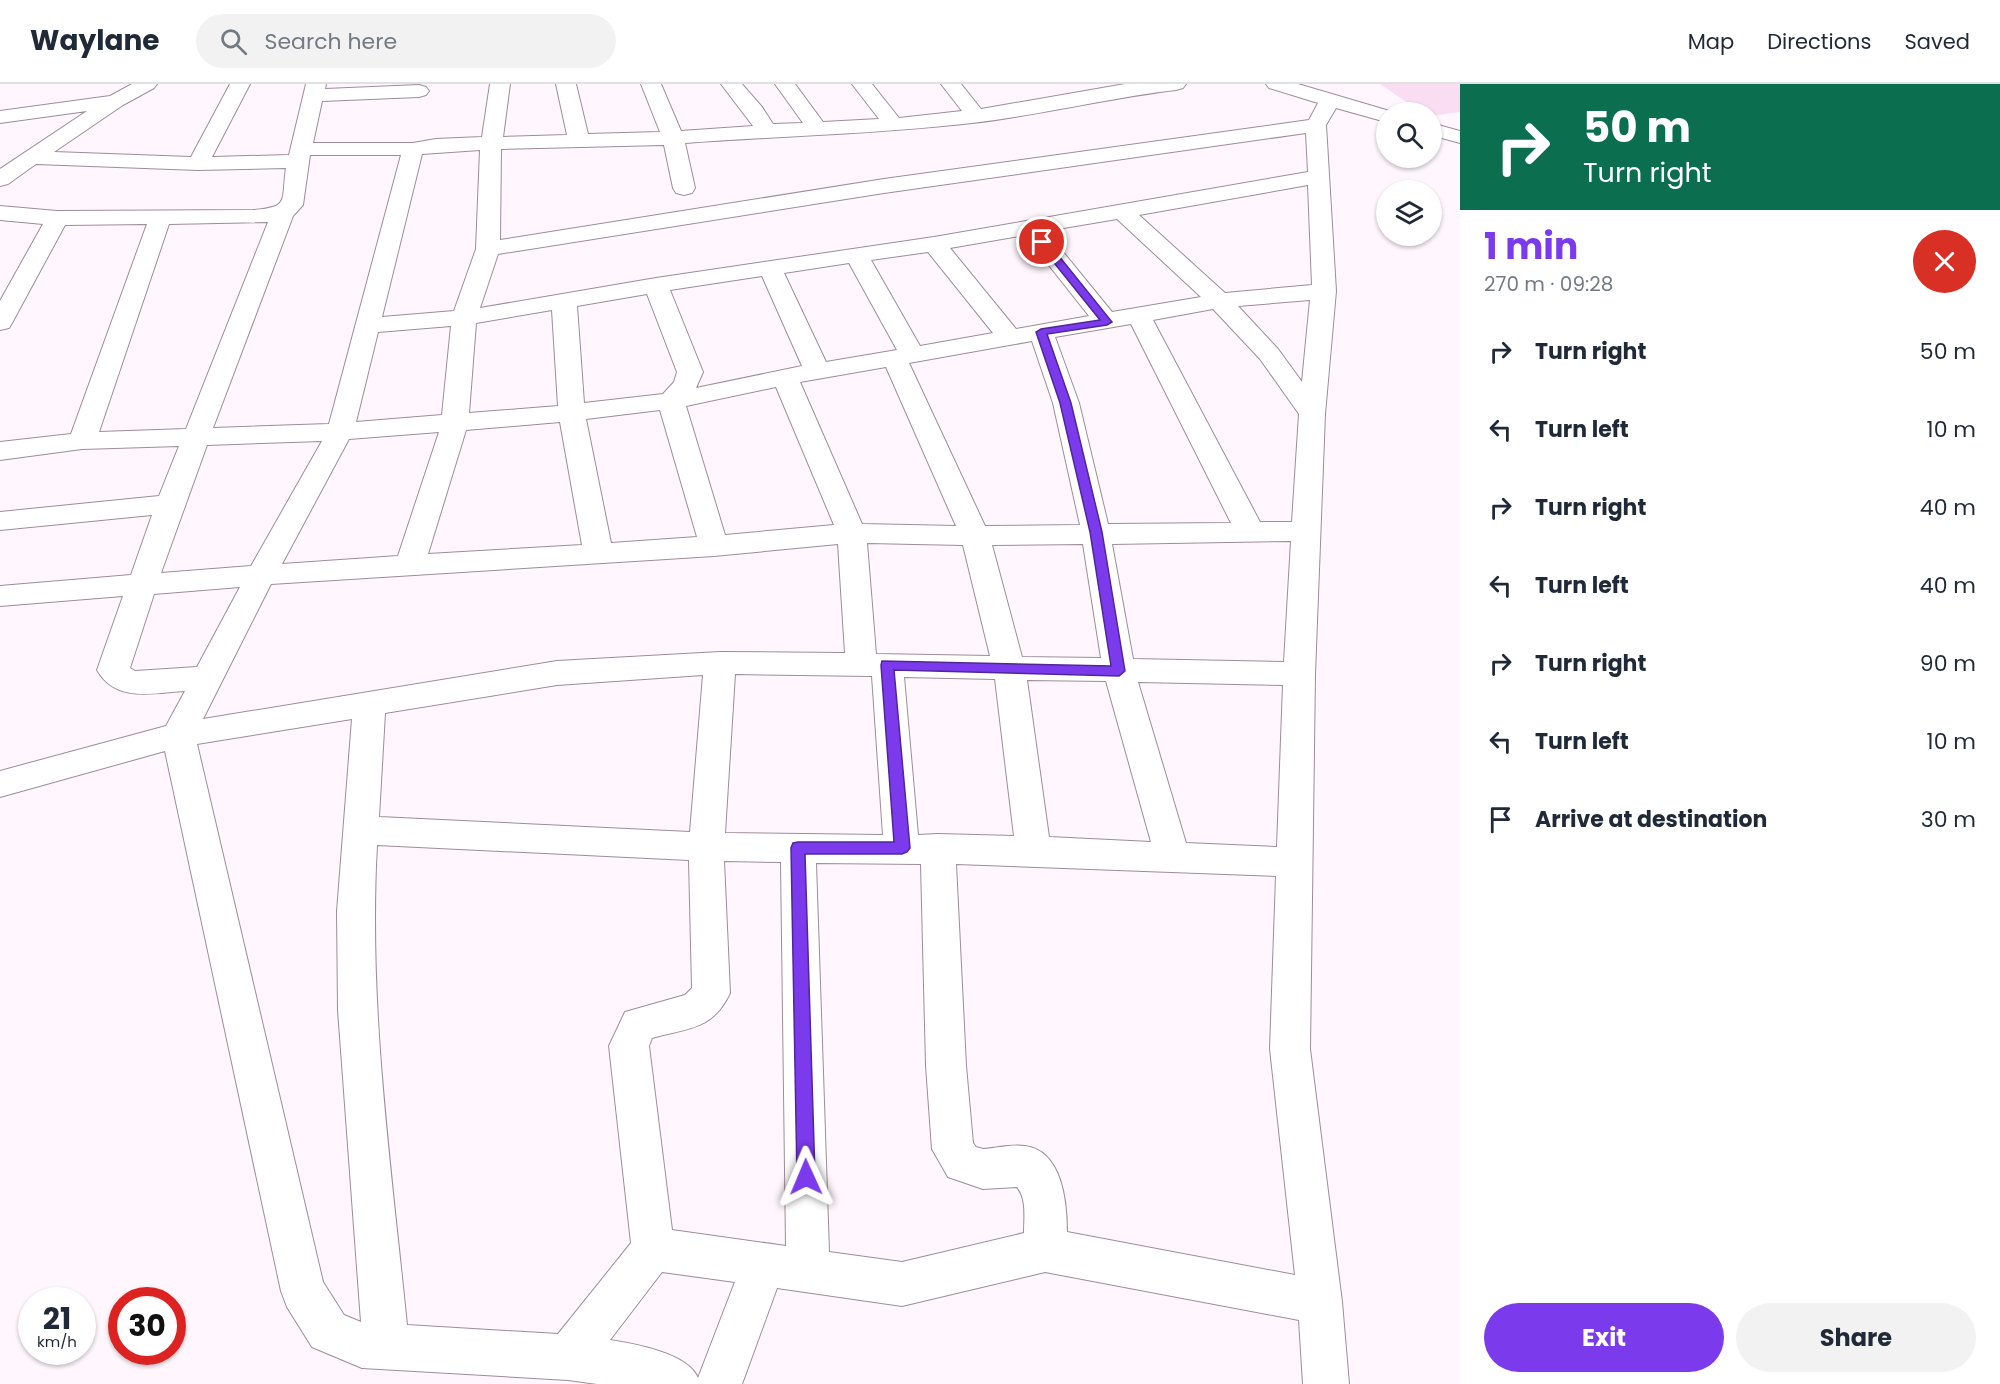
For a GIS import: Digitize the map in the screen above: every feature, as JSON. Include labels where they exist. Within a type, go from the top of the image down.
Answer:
[{"type":"street","points":[[0,179],[116,101],[147,84]]},
{"type":"street","points":[[198,164],[240,84]]},
{"type":"street","points":[[409,567],[455,423],[464,318],[488,249],[491,144],[500,84]]},
{"type":"street","points":[[566,84],[579,142]]},
{"type":"street","points":[[651,84],[673,138],[684,188]]},
{"type":"street","points":[[731,84],[755,111],[767,131]]},
{"type":"street","points":[[785,84],[818,129]]},
{"type":"street","points":[[862,84],[894,125]]},
{"type":"street","points":[[951,84],[976,116]]},
{"type":"street","points":[[1038,84],[1054,103]]},
{"type":"street","points":[[34,158],[198,164],[300,155],[413,149],[436,145],[673,138],[894,125],[976,116],[1176,84]]},
{"type":"street","points":[[1276,84],[1323,113]]},
{"type":"street","points":[[208,678],[134,683],[120,678],[113,670],[170,504],[283,214],[292,205],[300,155],[315,89],[425,87]]},
{"type":"street","points":[[0,117],[116,101]]},
{"type":"street","points":[[488,249],[1323,113],[1376,116]]},
{"type":"street","points":[[1323,113],[1318,177],[1324,291],[1312,414],[1299,674],[1290,1049],[1320,1302],[1326,1384]]},
{"type":"street","points":[[1442,132],[1460,137]]},
{"type":"street","points":[[413,149],[340,432],[261,575],[178,735],[303,1291],[328,1331],[362,1346],[568,1357],[617,1364],[669,1377],[678,1384]]},
{"type":"street","points":[[368,325],[464,318],[656,285],[771,270],[934,244],[1318,177]]},
{"type":"street","points":[[1120,210],[1219,301],[1269,354],[1312,414]]},
{"type":"street","points":[[0,213],[57,218],[253,217],[283,214]]},
{"type":"street","points":[[82,441],[161,216]]},
{"type":"street","points":[[0,323],[57,218]]},
{"type":"street","points":[[1030,227],[1107,322]]},
{"type":"street","points":[[934,244],[1009,337]]},
{"type":"street","points":[[857,256],[904,356],[975,536],[1009,667],[1033,850]]},
{"type":"street","points":[[771,270],[817,371]]},
{"type":"street","points":[[656,285],[690,372],[686,384],[671,401]]},
{"type":"street","points":[[0,451],[82,441],[197,435],[340,432],[572,413],[671,401],[817,371],[1219,301],[1324,291]]},
{"type":"street","points":[[564,300],[572,413],[598,554]]},
{"type":"street","points":[[1139,316],[1250,531]]},
{"type":"street","points":[[1041,332],[1066,403],[1096,532],[1119,671],[1172,855]]},
{"type":"street","points":[[785,377],[852,533],[874,665],[920,848],[946,1066],[953,1149],[963,1162],[983,1169],[1026,1166],[1038,1176],[1044,1190],[1045,1250]]},
{"type":"street","points":[[671,401],[714,546]]},
{"type":"street","points":[[0,521],[170,504]]},
{"type":"street","points":[[0,597],[261,575],[714,546],[852,533],[975,536],[1096,532],[1307,531]]},
{"type":"street","points":[[0,784],[178,735],[557,674],[720,663],[1299,674]]},
{"type":"street","points":[[568,1357],[652,1249],[629,1046],[639,1024],[697,1010],[711,993],[706,847],[720,663]]},
{"type":"street","points":[[369,705],[356,911],[357,1010],[386,1347]]},
{"type":"street","points":[[360,830],[706,847],[1033,850],[1295,862]]},
{"type":"street","points":[[798,848],[808,1271]]},
{"type":"street","points":[[652,1249],[902,1284],[1045,1250],[1320,1302]]},
{"type":"street","points":[[719,1384],[765,1265]]},
{"type":"shaded area","points":[[1380,84],[1460,84],[1460,112],[1442,114],[1442,102],[1406,102]]},
{"type":"route","points":[[806,1177],[798,848],[902,848],[887,665],[1119,671],[1096,532],[1066,403],[1041,332],[1107,322],[1042,242]]}]
